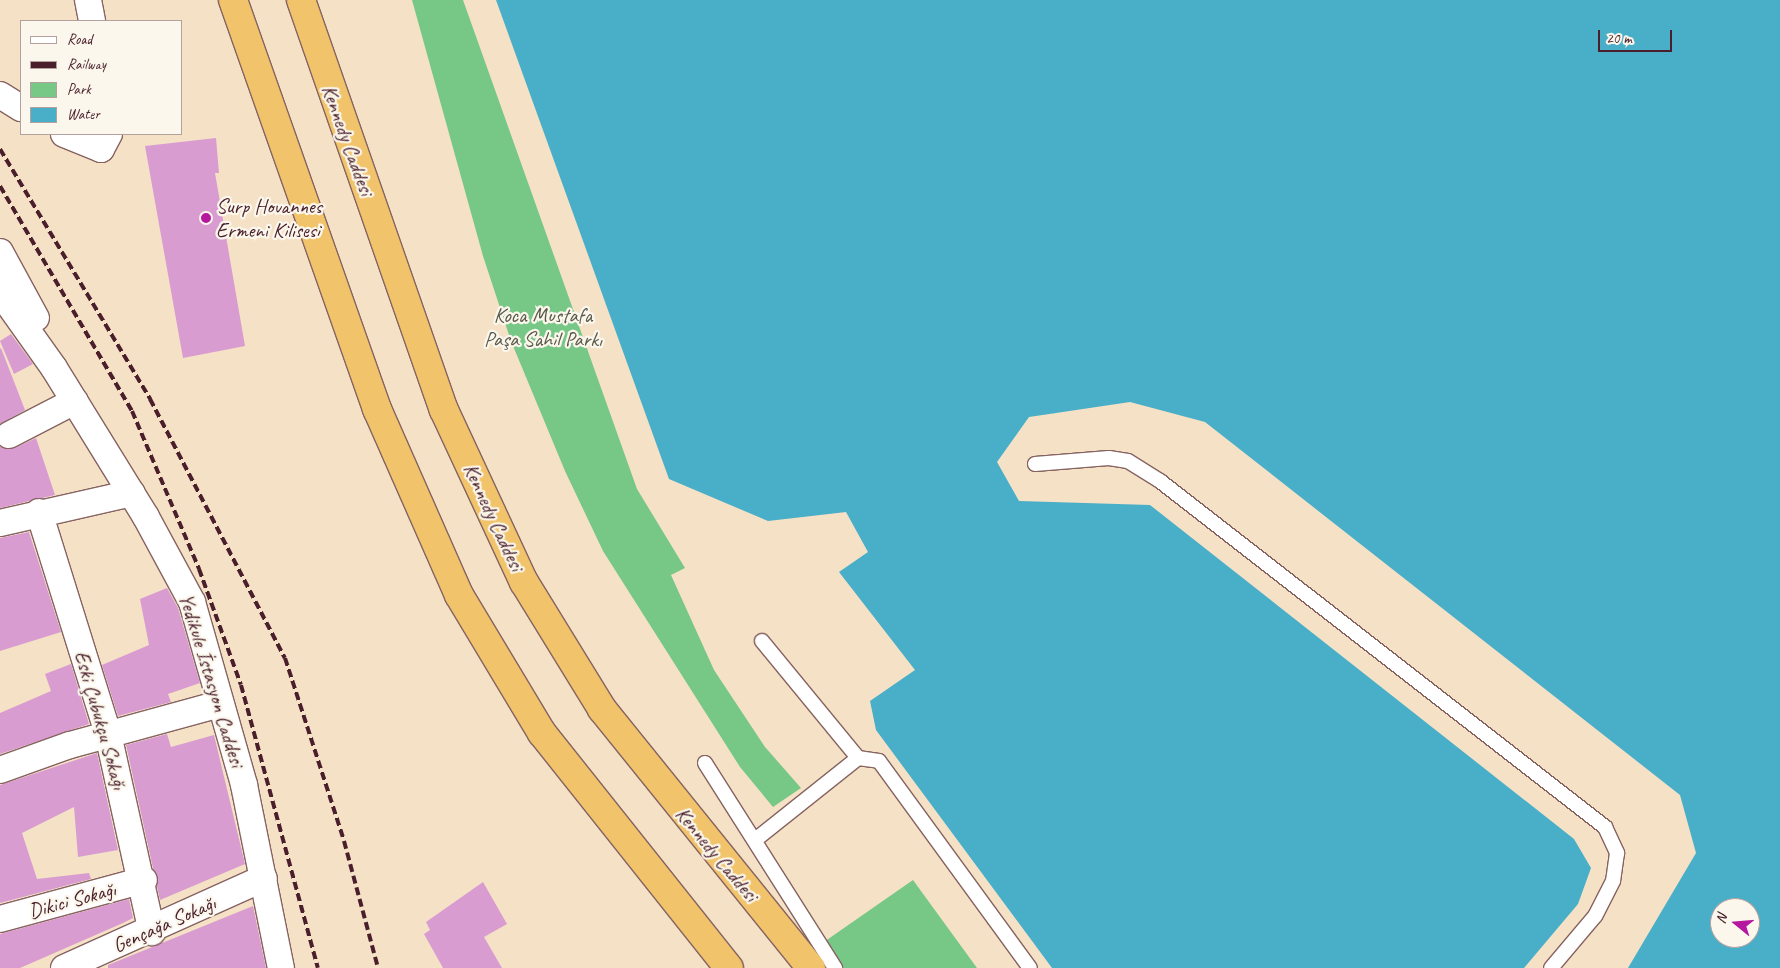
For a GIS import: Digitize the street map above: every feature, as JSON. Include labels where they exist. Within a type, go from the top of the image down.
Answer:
[{"type":"highway","points":[[234,0],[377,409],[459,595],[542,733],[729,968]]},
{"type":"highway","name":"Kennedy Caddesi","points":[[301,0],[444,410],[524,582],[602,709],[811,968]]},
{"type":"street","points":[[88,0],[92,20]]},
{"type":"street","points":[[0,95],[20,107]]},
{"type":"street","points":[[66,135],[88,148],[101,149],[108,135]]},
{"type":"street","points":[[0,252],[33,308],[54,368]]},
{"type":"street","name":"Yedikule İstasyon Caddesi","points":[[0,292],[54,368],[132,493],[192,602],[264,878],[281,968]]},
{"type":"street","points":[[9,435],[75,401]]},
{"type":"street","points":[[0,522],[38,512],[132,493]]},
{"type":"street","name":"Eski Çubukçu Sokağı","points":[[38,512],[108,734],[144,880],[152,932]]},
{"type":"street","points":[[0,770],[108,734],[220,704]]},
{"type":"street","name":"Gençağa Sokağı","points":[[64,968],[152,932],[264,878]]},
{"type":"street","name":"Dikici Sokağı","points":[[0,920],[144,880]]},
{"type":"lane","points":[[1035,464],[1109,458],[1128,461],[1152,476],[1605,827],[1618,852],[1613,881],[1595,916],[1551,968]]},
{"type":"lane","points":[[762,640],[858,758],[879,761],[1030,968]]},
{"type":"lane","points":[[755,840],[858,758]]},
{"type":"lane","points":[[705,763],[835,968]]},
{"type":"green space","name":"Koca Mustafa Paşa Sahil Parkı","points":[[412,0],[463,0],[637,489],[685,568],[671,575],[714,670],[765,747],[801,788],[773,807],[740,767],[603,551],[565,471],[511,341],[483,256]]},
{"type":"green space","points":[[913,880],[977,968],[841,968],[821,944]]},
{"type":"water","points":[[496,0],[1780,0],[1780,968],[1628,968],[1696,853],[1680,795],[1205,422],[1130,402],[1029,417],[997,462],[1019,501],[1150,505],[1574,839],[1591,868],[1578,904],[1524,968],[1052,968],[876,730],[870,701],[915,670],[839,572],[868,552],[846,512],[768,521],[669,479]]},
{"type":"building","points":[[216,138],[219,173],[215,173],[245,346],[183,358],[145,146]]},
{"type":"building","points":[[11,334],[33,364],[14,374],[0,341]]},
{"type":"building","points":[[0,349],[25,410],[0,424]]},
{"type":"building","points":[[36,438],[55,495],[0,508],[0,447],[15,448]]},
{"type":"building","points":[[29,532],[61,632],[0,651],[0,538]]},
{"type":"building","points":[[167,588],[178,608],[200,683],[168,694],[171,702],[118,716],[102,665],[149,645],[140,599]]},
{"type":"building","points":[[71,664],[89,724],[0,754],[0,713],[51,691],[45,674]]},
{"type":"building","points":[[167,734],[171,747],[214,735],[245,864],[160,900],[126,745]]},
{"type":"building","points":[[97,753],[118,850],[78,857],[74,807],[22,833],[37,879],[89,873],[91,879],[0,903],[0,785]]},
{"type":"building","points":[[483,882],[507,924],[484,937],[502,968],[443,968],[424,934],[430,930],[426,922]]},
{"type":"building","points":[[129,899],[133,918],[20,968],[0,968],[0,934]]},
{"type":"building","points":[[253,906],[266,968],[108,968],[108,965]]},
{"type":"railway","points":[[0,149],[150,399],[285,658],[344,841],[378,968]]},
{"type":"railway","points":[[0,186],[132,411],[199,569],[241,685],[318,968]]},
{"type":"place","name":"Surp Hovannes Ermeni Kilisesi","points":[[206,218]]}]
